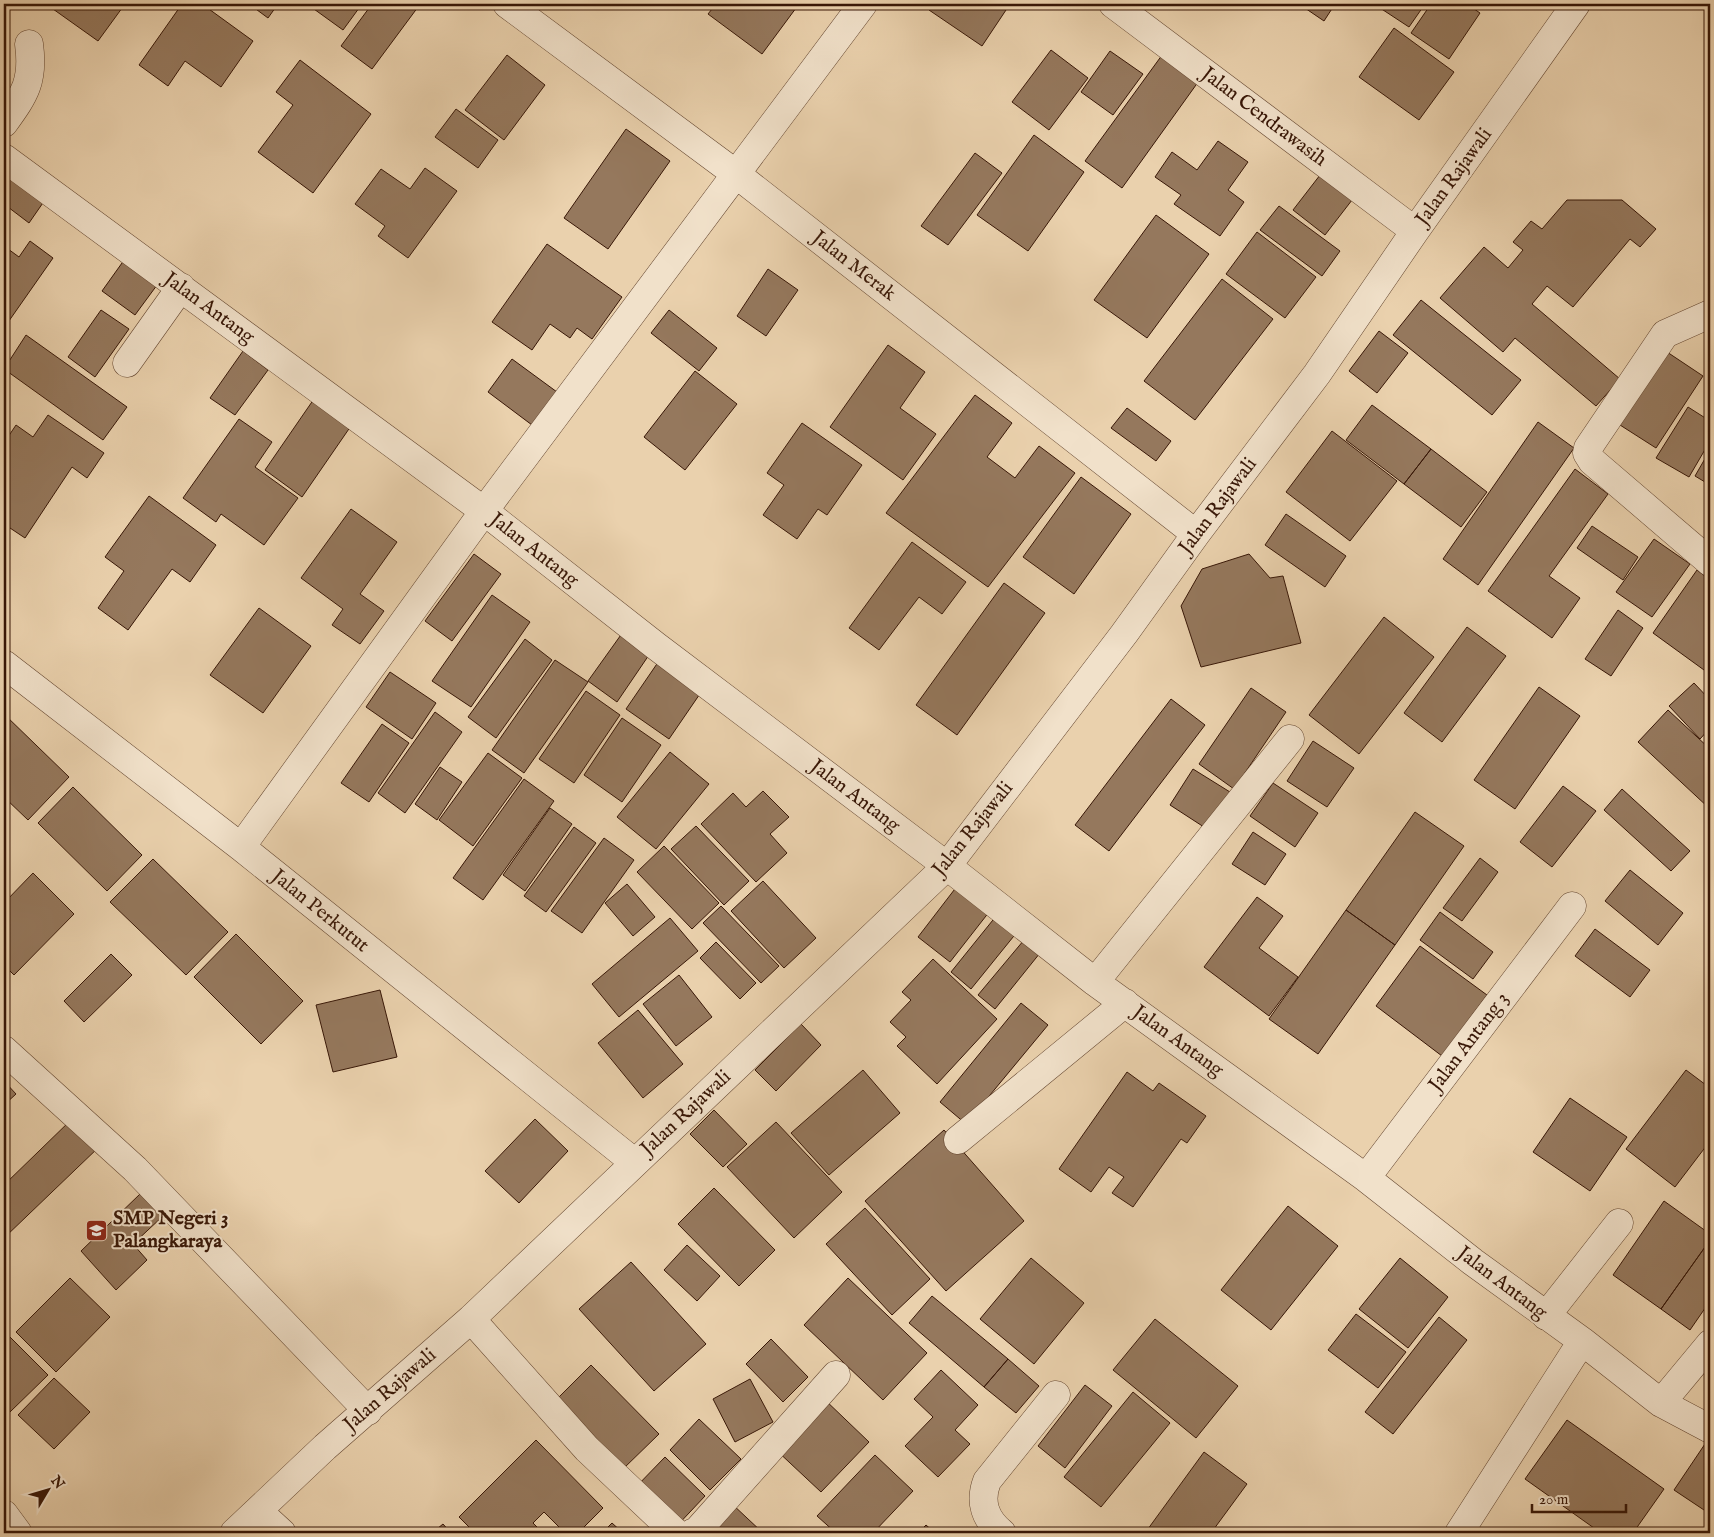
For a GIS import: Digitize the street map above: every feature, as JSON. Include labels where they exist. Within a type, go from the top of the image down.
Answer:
[{"type":"street","name":"Jalan Merak","points":[[507,4],[736,174],[1196,534]]},
{"type":"street","points":[[241,847],[484,511],[863,4]]},
{"type":"street","name":"Jalan Cendrawasih","points":[[1113,4],[1416,230]]},
{"type":"street","name":"Jalan Rajawali","points":[[234,1533],[471,1319],[947,866],[1124,634],[1196,534],[1317,374],[1576,4]]},
{"type":"street","points":[[4,123],[29,85],[31,72],[29,44]]},
{"type":"street","name":"Jalan Antang","points":[[4,158],[182,287],[484,511],[656,646],[947,866],[1095,982],[1366,1178],[1473,1262],[1582,1341],[1661,1403],[1710,1429]]},
{"type":"street","points":[[128,363],[182,287]]},
{"type":"street","points":[[1710,314],[1665,334],[1587,453],[1592,461],[1710,562]]},
{"type":"street","name":"Jalan Perkutut","points":[[4,664],[241,847],[634,1162]]},
{"type":"street","points":[[1095,982],[1290,739]]},
{"type":"street","name":"Jalan Antang 3","points":[[1366,1178],[1572,906]]},
{"type":"street","points":[[958,1140],[1125,1003]]},
{"type":"street","points":[[4,1050],[135,1169],[368,1411]]},
{"type":"street","points":[[1546,1316],[1619,1223]]},
{"type":"street","points":[[471,1319],[588,1449],[676,1533]]},
{"type":"street","points":[[1459,1533],[1582,1341]]},
{"type":"street","points":[[1661,1403],[1710,1344]]},
{"type":"street","points":[[692,1533],[697,1530],[836,1375]]},
{"type":"street","points":[[1002,1533],[992,1525],[985,1511],[982,1497],[987,1481],[1056,1394]]},
{"type":"street","points":[[258,1511],[282,1533]]},
{"type":"street","points":[[4,1514],[18,1533]]},
{"type":"building","points":[[56,4],[125,4],[98,41],[53,9]]},
{"type":"building","points":[[182,4],[202,4],[253,41],[221,87],[185,61],[168,86],[139,65]]},
{"type":"building","points":[[249,4],[278,4],[268,18]]},
{"type":"building","points":[[307,4],[362,4],[343,30]]},
{"type":"building","points":[[372,4],[414,4],[418,7],[372,69],[341,46]]},
{"type":"building","points":[[716,4],[799,4],[762,54],[708,14]]},
{"type":"building","points":[[934,4],[1010,4],[982,46],[929,10]]},
{"type":"building","points":[[1299,4],[1335,4],[1324,21]]},
{"type":"building","points":[[1374,4],[1425,4],[1409,27]]},
{"type":"building","points":[[1431,4],[1467,4],[1480,13],[1449,59],[1411,33]]},
{"type":"building","points":[[1394,28],[1454,72],[1419,120],[1359,77]]},
{"type":"building","points":[[1051,50],[1088,78],[1049,130],[1012,102]]},
{"type":"building","points":[[1110,51],[1143,74],[1113,115],[1081,92]]},
{"type":"building","points":[[1165,51],[1201,78],[1122,188],[1085,161]]},
{"type":"building","points":[[507,55],[545,85],[504,140],[465,110]]},
{"type":"building","points":[[300,60],[371,114],[313,193],[258,152],[293,105],[276,92]]},
{"type":"building","points":[[456,109],[498,140],[478,168],[435,137]]},
{"type":"building","points":[[626,129],[670,161],[608,249],[564,218]]},
{"type":"building","points":[[1034,135],[1084,172],[1028,251],[977,215]]},
{"type":"building","points":[[1218,141],[1248,162],[1228,190],[1244,202],[1220,236],[1174,204],[1181,195],[1155,177],[1172,152],[1197,170]]},
{"type":"building","points":[[975,153],[1002,173],[948,245],[921,226]]},
{"type":"building","points":[[4,166],[47,197],[29,223],[4,204]]},
{"type":"building","points":[[1327,166],[1359,191],[1325,235],[1293,210]]},
{"type":"building","points":[[425,168],[457,191],[408,258],[378,236],[385,226],[355,204],[381,169],[410,189]]},
{"type":"building","points":[[1567,200],[1622,200],[1656,229],[1640,247],[1630,239],[1573,307],[1547,286],[1532,304],[1620,379],[1596,406],[1515,338],[1503,352],[1440,298],[1484,247],[1508,268],[1523,250],[1513,242],[1531,221],[1542,229]]},
{"type":"building","points":[[1279,206],[1340,251],[1322,276],[1260,230]]},
{"type":"building","points":[[1156,215],[1209,254],[1147,338],[1094,300]]},
{"type":"building","points":[[1257,232],[1316,277],[1285,318],[1226,274]]},
{"type":"building","points":[[30,241],[53,258],[4,328],[4,246],[19,257]]},
{"type":"building","points":[[547,244],[622,297],[592,339],[577,328],[570,338],[550,324],[532,350],[492,322]]},
{"type":"building","points":[[127,256],[160,281],[135,315],[102,291]]},
{"type":"building","points":[[768,269],[798,290],[766,336],[737,316]]},
{"type":"building","points":[[1222,279],[1273,319],[1195,420],[1144,381]]},
{"type":"building","points":[[1421,300],[1521,380],[1492,415],[1393,335]]},
{"type":"building","points":[[101,310],[129,329],[95,377],[68,357]]},
{"type":"building","points":[[669,310],[717,348],[699,371],[651,333]]},
{"type":"building","points":[[1379,331],[1408,353],[1377,393],[1349,371]]},
{"type":"building","points":[[26,335],[127,407],[103,440],[4,369]]},
{"type":"building","points":[[888,345],[925,372],[900,408],[936,434],[903,480],[830,427]]},
{"type":"building","points":[[243,351],[268,370],[235,415],[210,398]]},
{"type":"building","points":[[1667,352],[1703,376],[1656,448],[1620,425]]},
{"type":"building","points":[[512,359],[557,392],[532,425],[488,392]]},
{"type":"building","points":[[695,371],[737,404],[685,470],[644,437]]},
{"type":"building","points":[[975,395],[1012,423],[987,457],[1015,478],[1039,446],[1075,473],[988,587],[886,513]]},
{"type":"building","points":[[316,396],[353,423],[302,497],[265,470]]},
{"type":"building","points":[[1372,405],[1431,449],[1404,484],[1346,440]]},
{"type":"building","points":[[1688,407],[1710,421],[1710,441],[1689,477],[1656,458]]},
{"type":"building","points":[[1127,408],[1171,441],[1156,461],[1111,428]]},
{"type":"building","points":[[48,415],[104,453],[87,478],[72,467],[25,538],[4,524],[4,443],[16,425],[33,437]]},
{"type":"building","points":[[239,419],[272,442],[255,467],[298,498],[264,545],[221,514],[216,522],[183,498]]},
{"type":"building","points":[[1538,422],[1574,448],[1478,585],[1443,559]]},
{"type":"building","points":[[802,423],[862,465],[827,515],[818,509],[797,539],[763,515],[784,485],[767,473]]},
{"type":"building","points":[[1332,431],[1397,481],[1350,541],[1286,492]]},
{"type":"building","points":[[1431,449],[1487,492],[1461,527],[1404,484]]},
{"type":"building","points":[[1710,450],[1710,485],[1695,476]]},
{"type":"building","points":[[1575,469],[1608,494],[1549,576],[1580,598],[1552,638],[1488,591]]},
{"type":"building","points":[[1081,477],[1131,514],[1074,594],[1023,557]]},
{"type":"building","points":[[149,496],[216,545],[190,582],[172,569],[128,630],[98,608],[124,571],[105,557]]},
{"type":"building","points":[[351,509],[397,542],[360,594],[384,611],[360,644],[332,625],[343,609],[301,578]]},
{"type":"building","points":[[1286,514],[1346,556],[1325,587],[1265,545]]},
{"type":"building","points":[[1592,526],[1638,557],[1623,580],[1577,548]]},
{"type":"building","points":[[1654,539],[1690,564],[1652,617],[1616,592]]},
{"type":"building","points":[[912,542],[966,582],[942,614],[919,597],[879,650],[849,628]]},
{"type":"building","points":[[474,554],[501,574],[452,641],[425,621]]},
{"type":"building","points":[[1249,554],[1270,578],[1283,576],[1301,643],[1201,667],[1181,606],[1202,569]]},
{"type":"building","points":[[1697,570],[1710,580],[1710,661],[1704,670],[1653,633]]},
{"type":"building","points":[[1004,583],[1045,613],[957,735],[916,705]]},
{"type":"building","points":[[492,595],[530,622],[471,707],[432,681]]},
{"type":"building","points":[[259,608],[311,646],[263,713],[210,675]]},
{"type":"building","points":[[1618,610],[1643,628],[1611,676],[1585,659]]},
{"type":"building","points":[[1384,617],[1434,657],[1359,754],[1309,715]]},
{"type":"building","points":[[1467,627],[1506,656],[1442,742],[1404,713]]},
{"type":"building","points":[[623,632],[651,652],[617,702],[588,681]]},
{"type":"building","points":[[525,639],[552,660],[496,738],[468,717]]},
{"type":"building","points":[[663,655],[706,685],[669,739],[626,709]]},
{"type":"building","points":[[555,660],[588,682],[524,773],[492,750]]},
{"type":"building","points":[[390,672],[436,703],[412,739],[366,707]]},
{"type":"building","points":[[1694,683],[1710,700],[1710,728],[1700,739],[1669,706]]},
{"type":"building","points":[[1539,687],[1580,716],[1515,809],[1474,780]]},
{"type":"building","points":[[1251,688],[1286,712],[1234,789],[1199,764]]},
{"type":"building","points":[[586,691],[620,715],[574,783],[539,759]]},
{"type":"building","points":[[1171,699],[1205,725],[1109,851],[1075,825]]},
{"type":"building","points":[[1668,710],[1710,749],[1710,809],[1638,742]]},
{"type":"building","points":[[435,712],[462,732],[405,813],[378,793]]},
{"type":"building","points":[[4,714],[69,777],[28,820],[4,797]]},
{"type":"building","points":[[622,718],[661,745],[622,802],[584,775]]},
{"type":"building","points":[[382,724],[409,743],[369,802],[341,783]]},
{"type":"building","points":[[1313,741],[1354,768],[1327,807],[1287,781]]},
{"type":"building","points":[[670,752],[709,784],[656,849],[617,817]]},
{"type":"building","points":[[488,753],[522,778],[473,846],[439,820]]},
{"type":"building","points":[[440,767],[462,782],[437,820],[415,804]]},
{"type":"building","points":[[1193,769],[1230,792],[1207,829],[1170,805]]},
{"type":"building","points":[[524,779],[554,801],[483,900],[453,878]]},
{"type":"building","points":[[1273,783],[1318,813],[1295,847],[1250,816]]},
{"type":"building","points":[[1563,786],[1596,811],[1552,867],[1520,842]]},
{"type":"building","points":[[73,787],[142,855],[107,891],[38,823]]},
{"type":"building","points":[[1622,789],[1690,851],[1671,871],[1604,810]]},
{"type":"building","points":[[763,791],[789,817],[770,834],[787,853],[756,882],[701,824],[733,793],[746,807]]},
{"type":"building","points":[[550,808],[572,824],[525,891],[503,875]]},
{"type":"building","points":[[1415,812],[1464,846],[1395,945],[1346,910]]},
{"type":"building","points":[[696,826],[749,881],[724,905],[671,849]]},
{"type":"building","points":[[574,827],[596,843],[546,912],[524,896]]},
{"type":"building","points":[[1253,832],[1286,854],[1265,885],[1232,864]]},
{"type":"building","points":[[604,838],[634,860],[582,933],[551,911]]},
{"type":"building","points":[[664,846],[719,903],[692,929],[637,872]]},
{"type":"building","points":[[1480,858],[1498,872],[1462,921],[1443,908]]},
{"type":"building","points":[[153,859],[228,932],[186,975],[110,902]]},
{"type":"building","points":[[1630,870],[1683,913],[1658,945],[1605,901]]},
{"type":"building","points":[[33,873],[74,914],[14,975],[4,965],[4,903]]},
{"type":"building","points":[[763,881],[816,938],[784,968],[731,911]]},
{"type":"building","points":[[961,881],[993,907],[950,962],[918,937]]},
{"type":"building","points":[[627,884],[655,917],[633,936],[605,903]]},
{"type":"building","points":[[1257,897],[1283,916],[1259,948],[1298,977],[1269,1016],[1204,967]]},
{"type":"building","points":[[721,906],[779,966],[761,983],[703,923]]},
{"type":"building","points":[[1001,910],[1022,926],[971,989],[951,972]]},
{"type":"building","points":[[1346,910],[1395,945],[1318,1054],[1269,1019]]},
{"type":"building","points":[[1440,912],[1493,952],[1473,979],[1420,940]]},
{"type":"building","points":[[670,918],[698,951],[619,1017],[592,984]]},
{"type":"building","points":[[1595,929],[1650,970],[1630,997],[1575,956]]},
{"type":"building","points":[[236,934],[303,1001],[261,1044],[194,977]]},
{"type":"building","points":[[1024,940],[1040,953],[995,1009],[978,995]]},
{"type":"building","points":[[716,942],[756,983],[740,999],[700,958]]},
{"type":"building","points":[[1420,946],[1487,995],[1442,1056],[1376,1006]]},
{"type":"building","points":[[111,954],[132,975],[84,1022],[64,1001]]},
{"type":"building","points":[[933,959],[997,1019],[937,1084],[897,1046],[906,1037],[890,1022],[911,1000],[902,992]]},
{"type":"building","points":[[679,975],[712,1017],[676,1046],[643,1004]]},
{"type":"building","points":[[380,990],[397,1057],[333,1072],[316,1005]]},
{"type":"building","points":[[1021,1003],[1048,1025],[966,1124],[940,1102]]},
{"type":"building","points":[[638,1010],[683,1064],[643,1098],[598,1043]]},
{"type":"building","points":[[801,1024],[821,1045],[776,1091],[755,1070]]},
{"type":"building","points":[[863,1070],[900,1113],[829,1175],[791,1133]]},
{"type":"building","points":[[1686,1070],[1710,1088],[1710,1141],[1675,1187],[1626,1149]]},
{"type":"building","points":[[1127,1072],[1153,1091],[1159,1083],[1206,1116],[1187,1143],[1181,1139],[1133,1207],[1112,1193],[1124,1177],[1109,1167],[1091,1192],[1059,1169]]},
{"type":"building","points":[[4,1081],[16,1094],[4,1105]]},
{"type":"building","points":[[1570,1098],[1627,1137],[1590,1191],[1533,1152]]},
{"type":"building","points":[[714,1110],[747,1144],[723,1167],[690,1134]]},
{"type":"building","points":[[73,1118],[100,1146],[4,1238],[4,1185]]},
{"type":"building","points":[[535,1119],[568,1151],[519,1203],[485,1171]]},
{"type":"building","points":[[776,1122],[842,1192],[794,1238],[727,1167]]},
{"type":"building","points":[[944,1130],[1024,1221],[946,1291],[865,1201]]},
{"type":"building","points":[[714,1188],[775,1250],[739,1286],[678,1224]]},
{"type":"building","points":[[140,1194],[162,1217],[133,1244],[147,1260],[116,1290],[81,1251]]},
{"type":"building","points":[[1664,1201],[1710,1234],[1710,1240],[1661,1309],[1613,1275]]},
{"type":"building","points":[[1288,1206],[1338,1246],[1271,1330],[1221,1290]]},
{"type":"building","points":[[865,1208],[930,1279],[892,1315],[826,1244]]},
{"type":"building","points":[[1710,1240],[1710,1301],[1690,1330],[1661,1309]]},
{"type":"building","points":[[687,1245],[720,1276],[697,1301],[664,1270]]},
{"type":"building","points":[[1031,1258],[1084,1303],[1034,1364],[980,1319]]},
{"type":"building","points":[[1400,1258],[1448,1297],[1408,1348],[1359,1309]]},
{"type":"building","points":[[631,1262],[706,1344],[654,1391],[579,1309]]},
{"type":"building","points":[[70,1278],[110,1317],[56,1372],[16,1332]]},
{"type":"building","points":[[848,1278],[927,1353],[883,1400],[804,1325]]},
{"type":"building","points":[[932,1296],[1008,1359],[984,1387],[909,1323]]},
{"type":"building","points":[[1356,1314],[1406,1352],[1378,1388],[1328,1350]]},
{"type":"building","points":[[1439,1317],[1467,1340],[1393,1434],[1365,1412]]},
{"type":"building","points":[[1155,1319],[1238,1386],[1196,1438],[1113,1370]]},
{"type":"building","points":[[4,1331],[48,1375],[10,1412],[4,1406]]},
{"type":"building","points":[[771,1339],[808,1377],[783,1402],[746,1364]]},
{"type":"building","points":[[1008,1359],[1039,1386],[1016,1413],[984,1387]]},
{"type":"building","points":[[591,1365],[659,1434],[623,1469],[556,1400]]},
{"type":"building","points":[[941,1370],[978,1405],[955,1430],[970,1444],[938,1477],[905,1446],[933,1417],[914,1399]]},
{"type":"building","points":[[54,1378],[90,1412],[54,1449],[18,1415]]},
{"type":"building","points":[[750,1379],[773,1422],[735,1442],[713,1399]]},
{"type":"building","points":[[1085,1385],[1112,1406],[1065,1468],[1038,1446]]},
{"type":"building","points":[[1133,1392],[1170,1423],[1101,1507],[1064,1477]]},
{"type":"building","points":[[822,1397],[869,1442],[821,1492],[774,1448]]},
{"type":"building","points":[[699,1419],[741,1459],[710,1490],[670,1450]]},
{"type":"building","points":[[1567,1420],[1664,1489],[1633,1533],[1601,1533],[1525,1479]]},
{"type":"building","points":[[1710,1439],[1710,1514],[1674,1490]]},
{"type":"building","points":[[536,1440],[603,1508],[578,1533],[565,1533],[544,1512],[533,1523],[543,1533],[475,1533],[459,1517]]},
{"type":"building","points":[[1204,1452],[1247,1484],[1211,1533],[1145,1533]]},
{"type":"building","points":[[875,1455],[913,1491],[873,1533],[836,1533],[817,1516]]},
{"type":"building","points":[[665,1457],[705,1496],[674,1529],[633,1490]]},
{"type":"building","points":[[731,1503],[763,1533],[702,1533]]},
{"type":"building","points":[[612,1523],[623,1533],[602,1533]]},
{"type":"building","points":[[443,1524],[451,1533],[432,1533]]},
{"type":"building","points":[[926,1525],[935,1533],[918,1533]]},
{"type":"place","name":"SMP Negeri 3 Palangkaraya","points":[[97,1230]]}]
